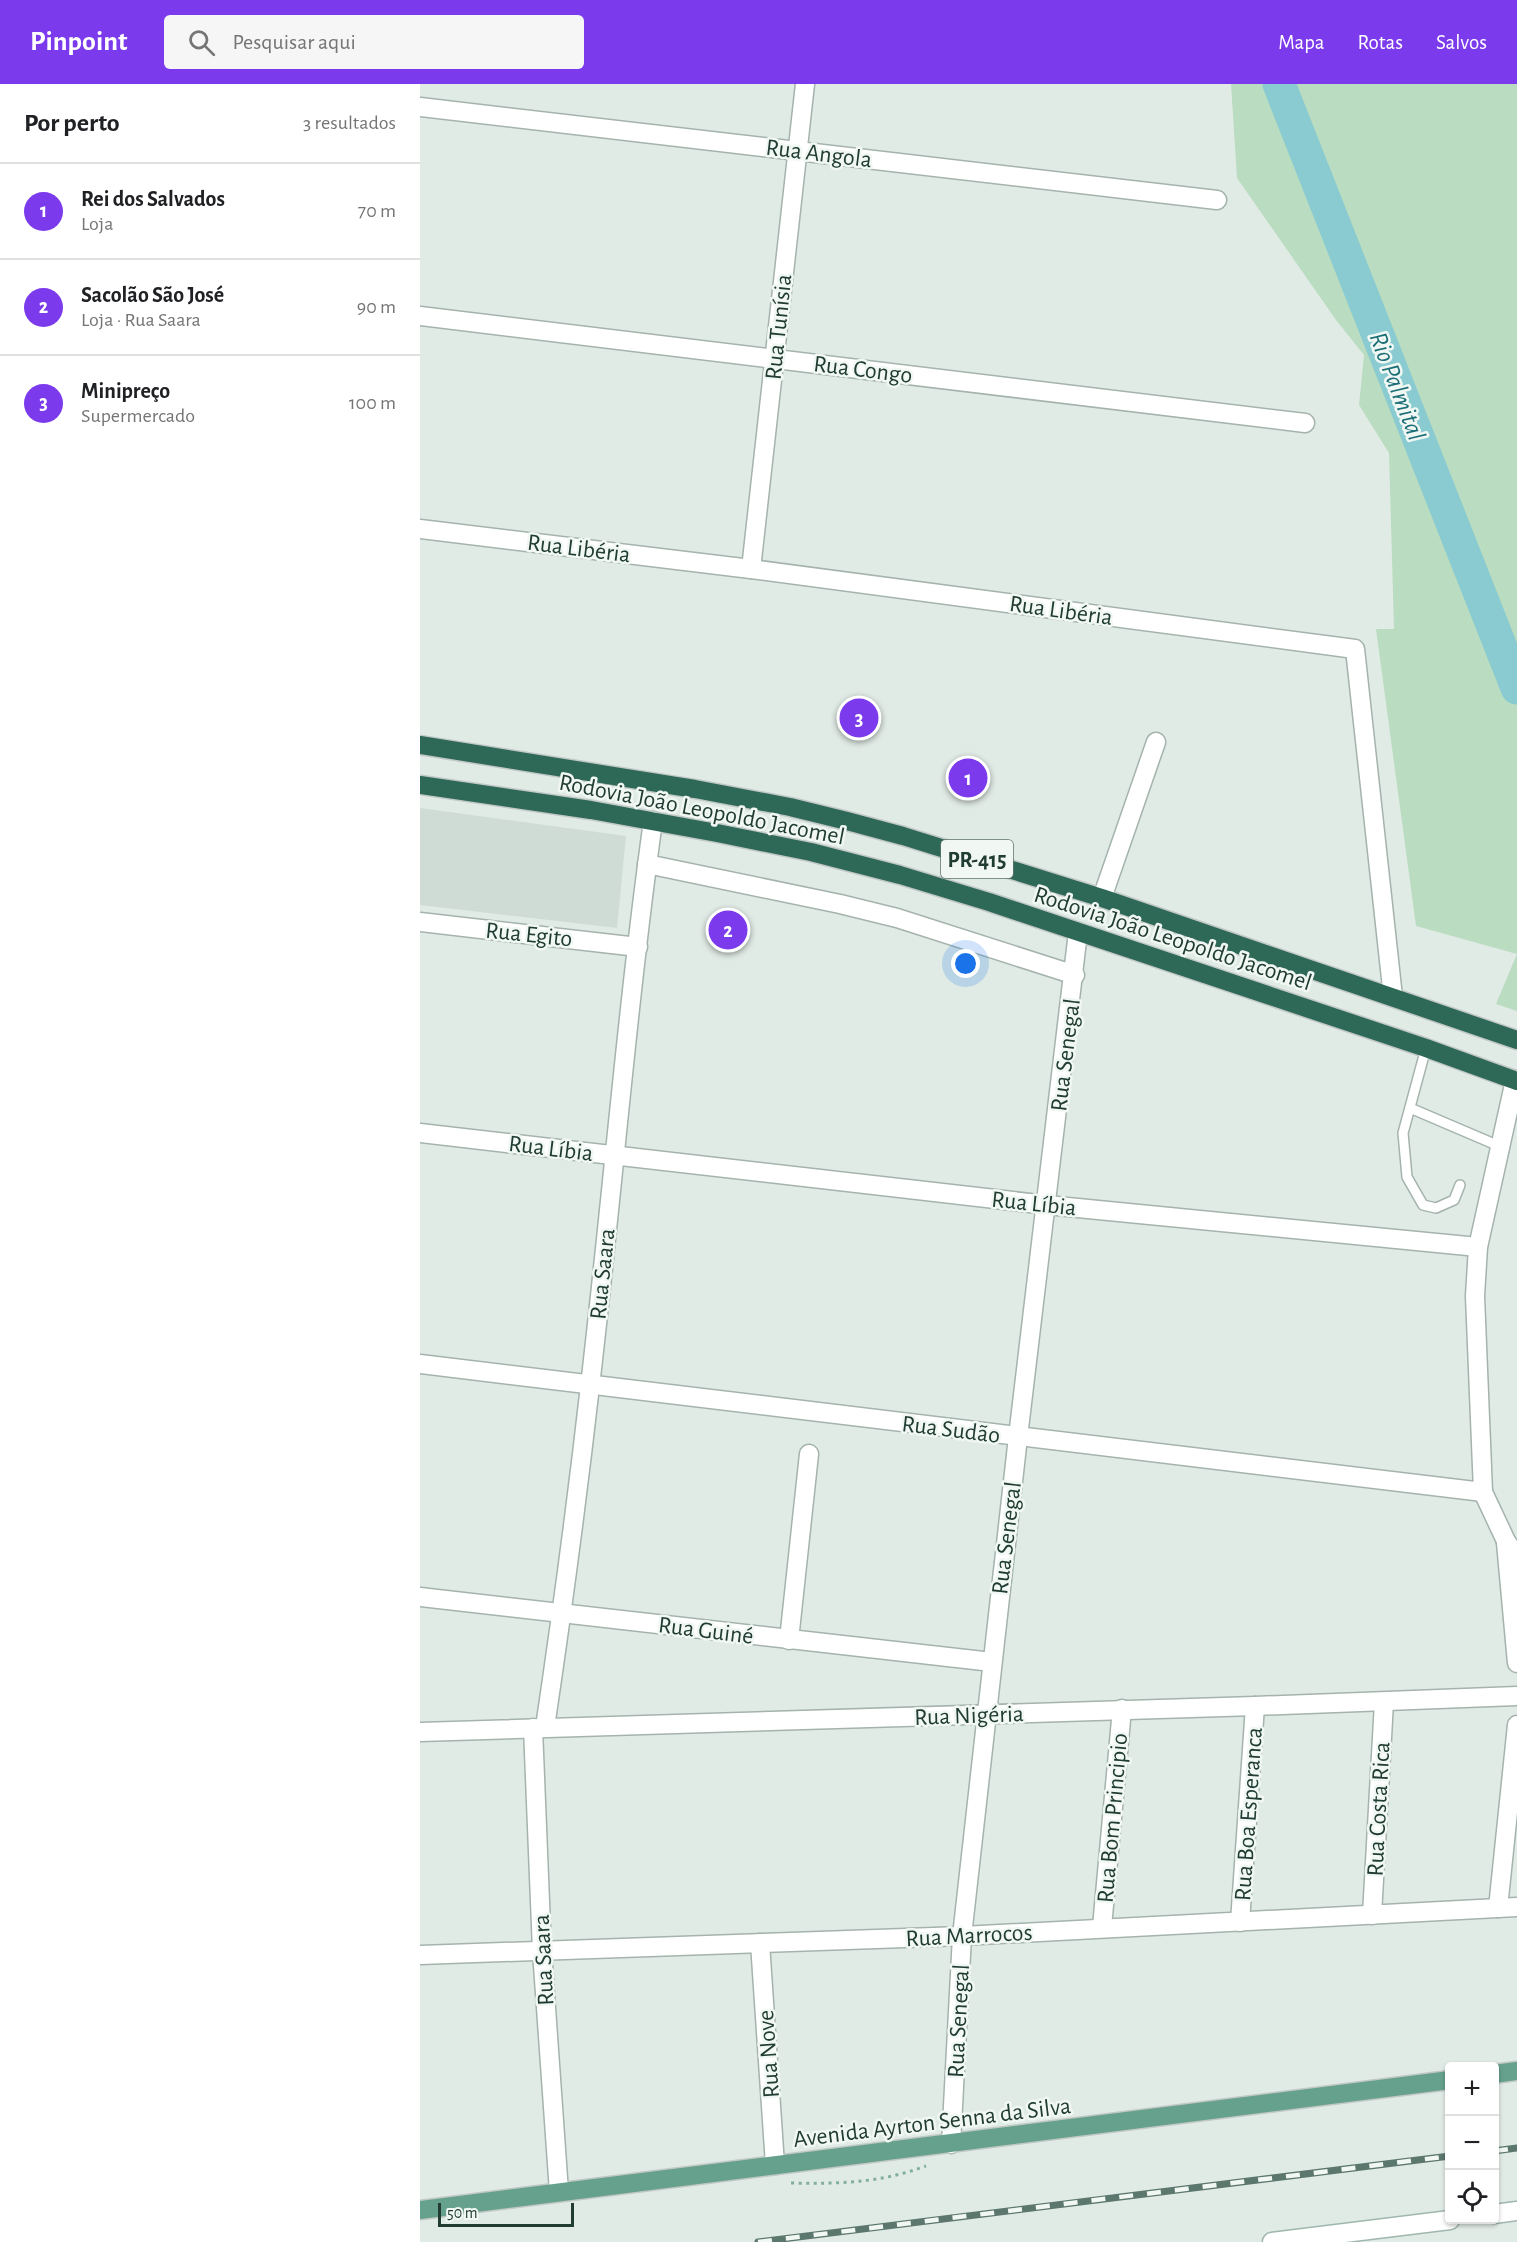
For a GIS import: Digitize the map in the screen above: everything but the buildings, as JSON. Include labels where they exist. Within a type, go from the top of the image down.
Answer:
[{"type":"highway","name":"Rodovia João Leopoldo Jacomel","points":[[420,746],[597,772],[790,807],[903,836],[1102,898],[1517,1040]]},
{"type":"highway","name":"Rodovia João Leopoldo Jacomel","points":[[420,785],[653,821],[811,852],[900,875],[1426,1048],[1516,1081]]},
{"type":"main road","points":[[1499,2073],[1517,2071]]},
{"type":"main road","name":"Avenida Ayrton Senna da Silva","points":[[420,2210],[1445,2081]]},
{"type":"street","name":"Rua Tunísia","points":[[751,569],[805,84]]},
{"type":"street","name":"Rua Angola","points":[[420,107],[1217,200]]},
{"type":"street","name":"Rua Congo","points":[[420,316],[1305,423]]},
{"type":"street","name":"Rua Libéria","points":[[420,529],[751,569],[1355,649],[1393,997]]},
{"type":"street","points":[[1102,898],[1156,742]]},
{"type":"street","name":"Rua Saara","points":[[559,2192],[542,1951],[539,1727],[562,1613],[591,1384],[614,1156],[653,821]]},
{"type":"street","points":[[647,864],[897,918],[1075,975]]},
{"type":"street","name":"Rua Egito","points":[[420,922],[638,947]]},
{"type":"street","name":"Rua Senegal","points":[[951,2144],[963,1936],[992,1662],[1075,975],[1078,932]]},
{"type":"street","points":[[1516,1081],[1499,1146],[1478,1247],[1475,1296],[1483,1491],[1506,1541],[1517,1557]]},
{"type":"street","name":"Rua Líbia","points":[[420,1133],[1047,1205],[1478,1247]]},
{"type":"street","name":"Rua Sudão","points":[[420,1364],[1483,1491]]},
{"type":"street","points":[[789,1640],[808,1454]]},
{"type":"street","points":[[1506,1541],[1517,1663]]},
{"type":"street","name":"Rua Guiné","points":[[420,1597],[992,1662]]},
{"type":"street","name":"Rua Nigéria","points":[[420,1732],[1517,1696]]},
{"type":"street","name":"Rua Costa Rica","points":[[1372,1915],[1384,1702]]},
{"type":"street","name":"Rua Boa Esperanca","points":[[1240,1922],[1255,1706]]},
{"type":"street","name":"Rua Bom Principio","points":[[1102,1927],[1122,1709]]},
{"type":"street","points":[[1498,1908],[1517,1725]]},
{"type":"street","name":"Rua Marrocos","points":[[420,1955],[963,1936],[1517,1907]]},
{"type":"street","name":"Rua Nove","points":[[760,1943],[776,2165]]},
{"type":"street","points":[[1499,2213],[1517,2211]]},
{"type":"street","points":[[1272,2242],[1329,2239],[1445,2221]]},
{"type":"lane","points":[[1426,1048],[1403,1133],[1407,1177],[1422,1205],[1436,1208],[1454,1200],[1460,1185]]},
{"type":"lane","points":[[1410,1108],[1499,1146]]},
{"type":"shaded area","points":[[420,808],[626,836],[617,928],[420,905]]},
{"type":"green space","points":[[1231,84],[1517,84],[1517,954],[1416,926],[1376,629],[1394,629],[1389,453],[1359,405],[1364,355],[1336,320],[1237,178]]},
{"type":"green space","points":[[1517,954],[1517,1011],[1496,1004]]},
{"type":"waterway","name":"Rio Palmital","points":[[1279,84],[1517,688]]},
{"type":"railway","points":[[1499,2150],[1517,2148]]},
{"type":"railway","points":[[758,2242],[1445,2157]]},
{"type":"place","name":"Minipreço","points":[[859,718]]},
{"type":"place","name":"Rei dos Salvados","points":[[968,778]]},
{"type":"place","name":"Sacolão São José","points":[[728,930]]}]
